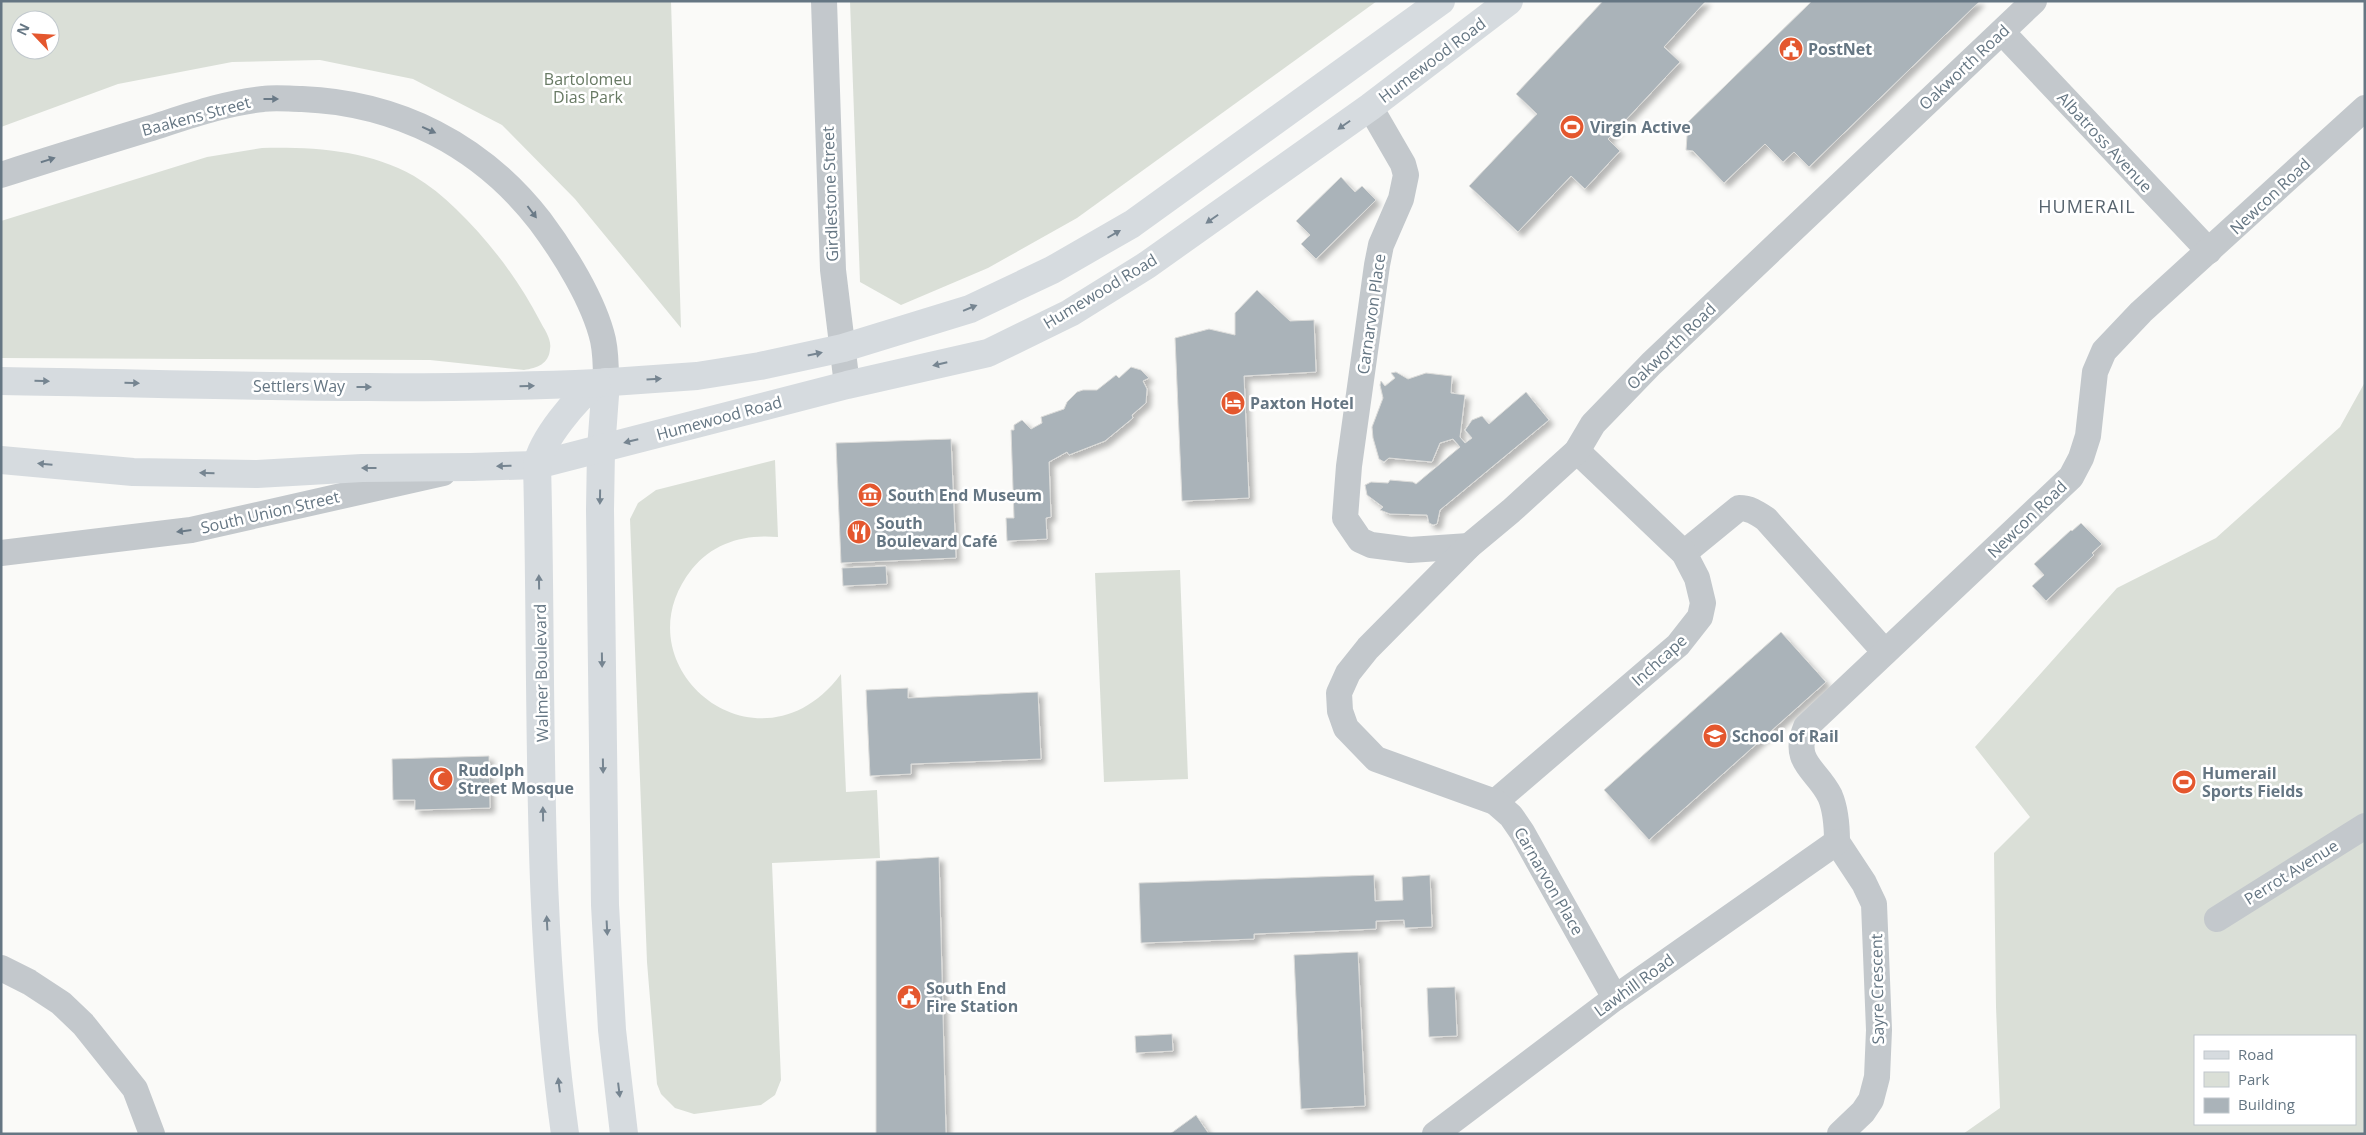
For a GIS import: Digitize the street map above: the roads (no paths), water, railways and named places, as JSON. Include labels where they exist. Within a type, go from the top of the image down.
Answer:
[{"type":"main road","points":[[624,1134],[612,1030],[605,905],[600,449],[602,382],[706,375],[760,366],[842,348],[970,309],[1052,270],[1132,224],[1441,1]]},
{"type":"main road","name":"Humewood Road","points":[[537,465],[847,385],[988,353],[1070,313],[1147,265],[1370,107],[1509,1]]},
{"type":"main road","name":"Settlers Way","points":[[1,381],[265,387],[520,386],[602,382]]},
{"type":"main road","name":"Walmer Boulevard","points":[[566,1134],[552,1013],[544,863],[537,465],[545,443],[586,391],[602,382]]},
{"type":"main road","points":[[1,460],[133,472],[258,474],[362,468],[471,467]]},
{"type":"main road","name":"South Union Street","points":[[471,467],[537,465]]},
{"type":"street","name":"Girdlestone Street","points":[[824,1],[833,270],[847,385]]},
{"type":"street","name":"Oakworth Road","points":[[1340,712],[1339,693],[1348,672],[1368,648],[1469,546],[1577,451],[1593,424],[1651,364],[2034,1]]},
{"type":"street","name":"Albatross Avenue","points":[[2002,32],[2209,252]]},
{"type":"street","name":"Baakens Street","points":[[1,175],[225,106],[265,98],[335,101],[410,121],[440,135],[480,159],[524,200],[547,230],[569,267],[595,318],[606,357],[602,382]]},
{"type":"street","name":"Carnarvon Place","points":[[1370,107],[1404,164],[1406,176],[1401,199],[1381,245],[1377,265],[1349,466],[1345,518],[1360,540],[1371,545],[1410,550],[1469,546]]},
{"type":"street","name":"Newcon Road","points":[[1837,842],[1834,808],[1829,794],[1806,763],[1801,751],[1801,738],[1813,718],[2071,477],[2081,458],[2088,436],[2095,372],[2104,352],[2141,312],[2365,108]]},
{"type":"street","name":"Inchcape","points":[[1495,802],[1689,634],[1700,617],[1703,603],[1697,578],[1684,553],[1577,451]]},
{"type":"street","name":"South Union Street","points":[[1,552],[191,530],[471,467]]},
{"type":"street","points":[[1684,553],[1739,508],[1748,508],[1757,512],[1766,519],[1885,652]]},
{"type":"street","name":"Carnarvon Place","points":[[1340,712],[1346,728],[1376,759],[1495,802],[1511,816],[1522,832],[1615,998]]},
{"type":"street","name":"Perrot Avenue","points":[[2218,919],[2365,826]]},
{"type":"street","name":"Lawhill Road","points":[[1435,1134],[1615,998],[1837,842]]},
{"type":"street","name":"Sayre Crescent","points":[[1837,842],[1864,883],[1874,904],[1879,1030],[1877,1077],[1871,1100],[1863,1112],[1840,1134]]},
{"type":"street","points":[[1,968],[29,982],[61,1003],[83,1024],[135,1088],[152,1134]]},
{"type":"place","name":"PostNet","points":[[1791,49]]},
{"type":"place","name":"Virgin Active","points":[[1572,127]]},
{"type":"place","name":"Paxton Hotel","points":[[1233,403]]},
{"type":"place","name":"South End Museum","points":[[870,495]]},
{"type":"place","name":"South Boulevard Café","points":[[859,532]]},
{"type":"place","name":"School of Rail","points":[[1715,736]]},
{"type":"place","name":"Rudolph Street Mosque","points":[[441,779]]},
{"type":"place","name":"Humerail Sports Fields","points":[[2184,782]]},
{"type":"place","name":"South End Fire Station","points":[[909,997]]},
{"type":"district","name":"HUMERAIL","points":[[2087,207]]},
{"type":"park label","name":"Bartolomeu Dias Park","points":[[588,88]]}]
